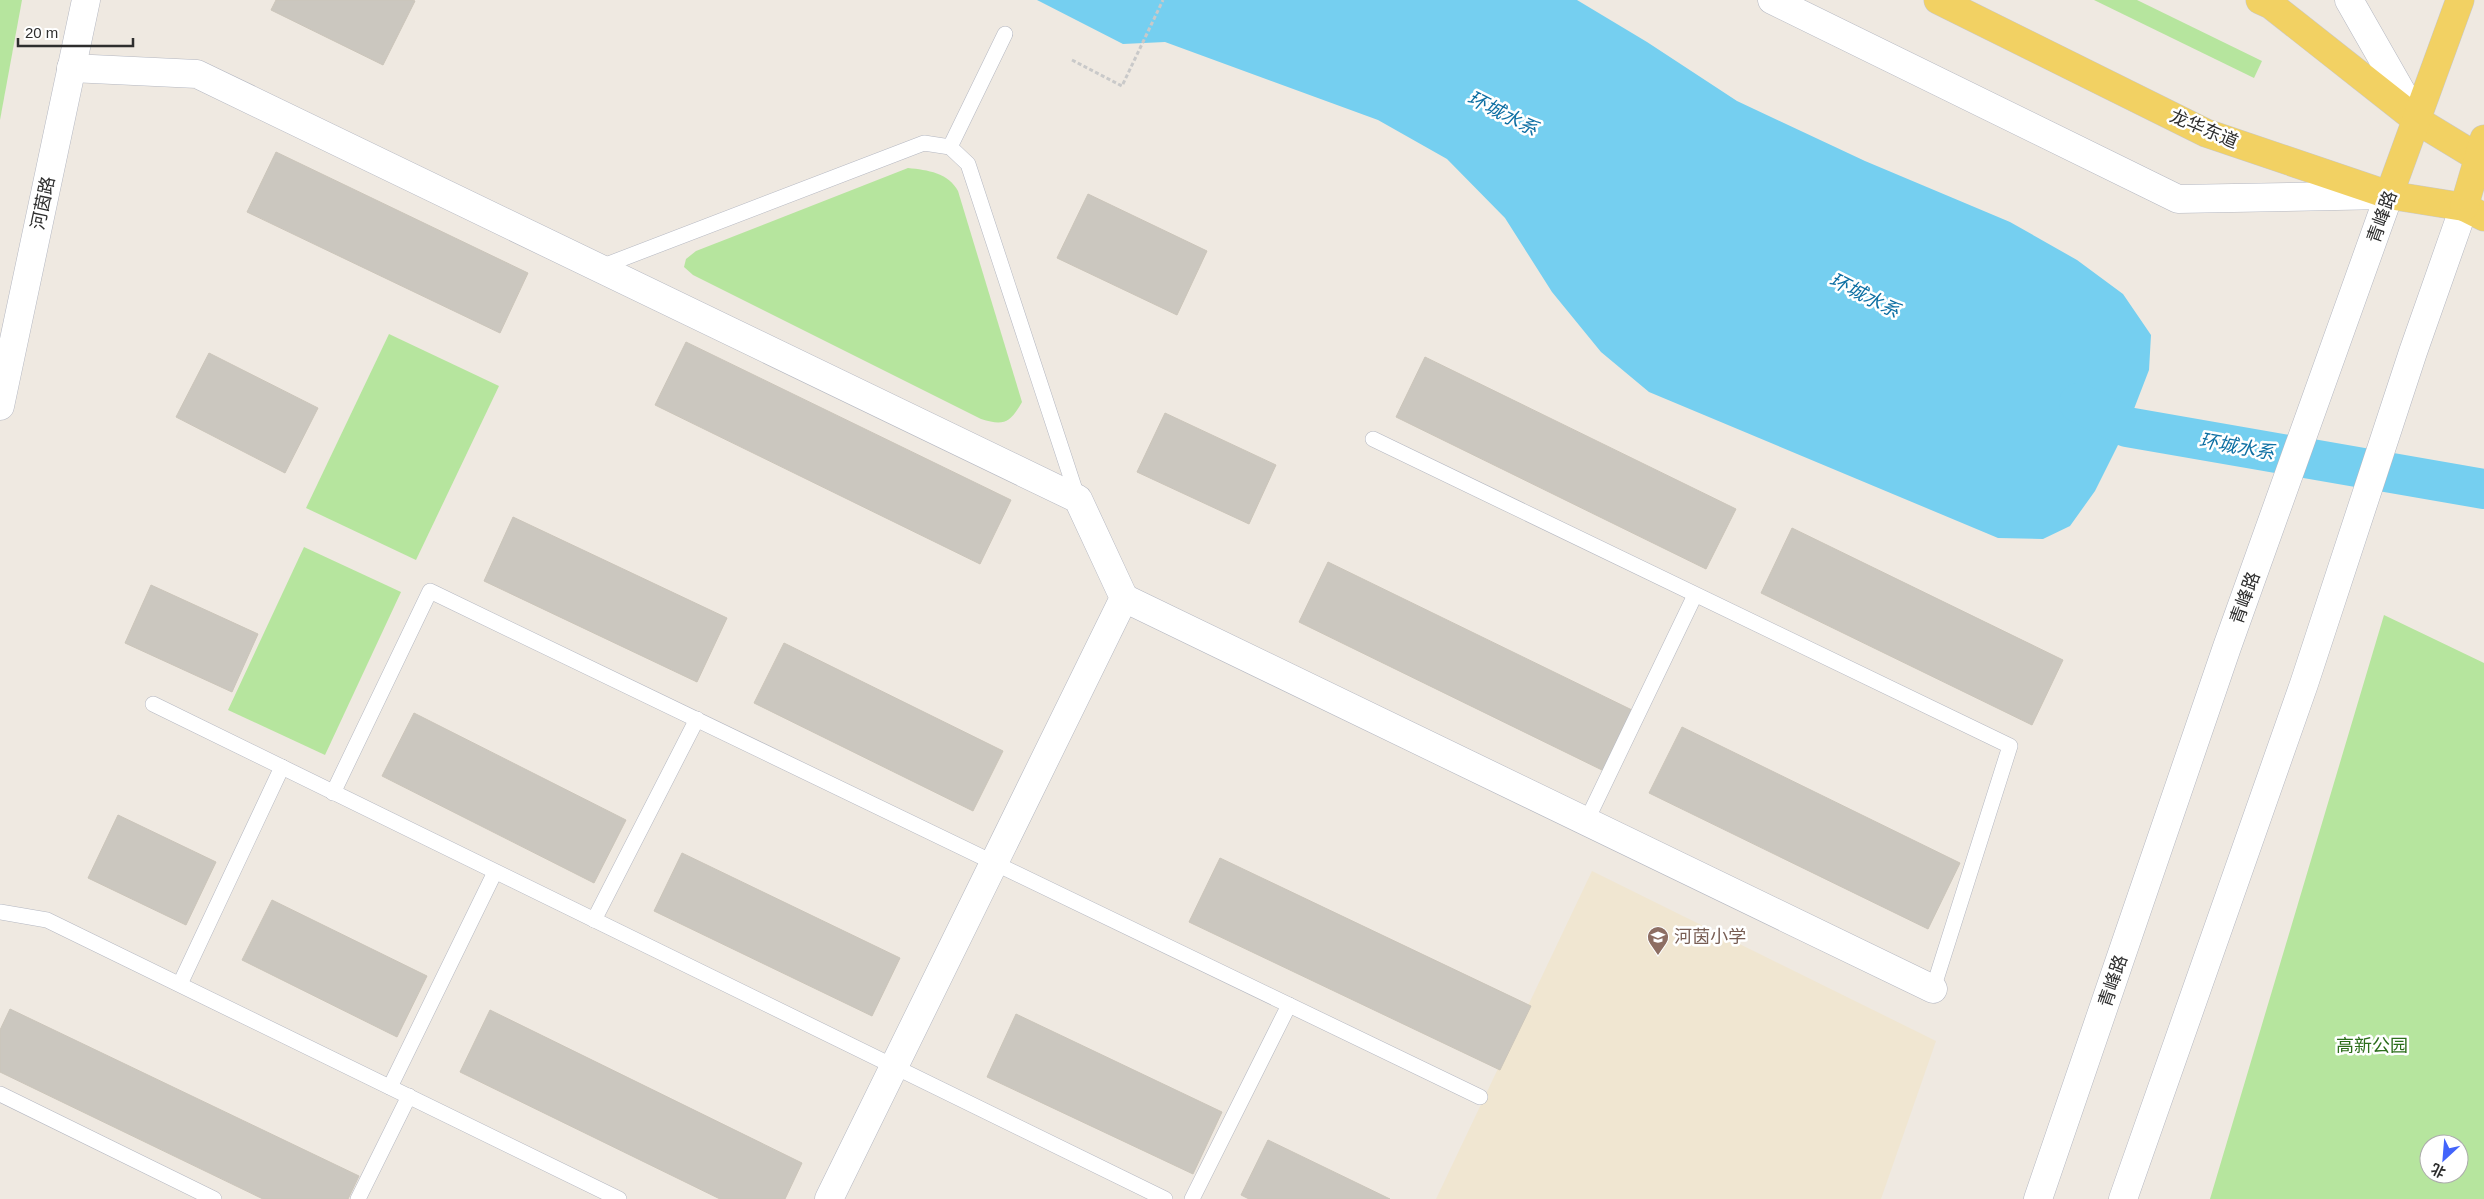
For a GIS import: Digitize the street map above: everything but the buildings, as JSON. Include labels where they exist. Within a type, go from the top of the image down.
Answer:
[{"type":"main road","name":"龙华东道","points":[[1938,0],[2206,133],[2390,195],[2474,212]]},
{"type":"main road","points":[[2260,0],[2271,5],[2418,121],[2482,153],[2474,212]]},
{"type":"main road","name":"青峰路","points":[[2390,195],[2460,0]]},
{"type":"street","name":"河茵路","points":[[0,406],[86,0]]},
{"type":"street","points":[[1772,0],[2178,199],[2390,195]]},
{"type":"street","points":[[2349,0],[2418,121]]},
{"type":"street","points":[[71,68],[197,74],[1078,499],[1124,598],[1933,989]]},
{"type":"street","name":"青峰路","points":[[2038,1199],[2227,647],[2390,195]]},
{"type":"street","points":[[2124,1199],[2304,684],[2413,352],[2474,212]]},
{"type":"street","points":[[828,1199],[1124,598]]},
{"type":"lane","points":[[950,147],[1005,34]]},
{"type":"lane","points":[[598,268],[924,143],[950,147],[968,164],[1078,499]]},
{"type":"lane","points":[[1373,439],[2010,746],[1933,989]]},
{"type":"lane","points":[[333,793],[430,590],[1480,1097]]},
{"type":"lane","points":[[1586,822],[1695,595]]},
{"type":"lane","points":[[153,704],[1165,1199]]},
{"type":"lane","points":[[594,920],[696,719]]},
{"type":"lane","points":[[180,984],[282,767]]},
{"type":"lane","points":[[390,1087],[496,872]]},
{"type":"lane","points":[[0,912],[47,920],[619,1199]]},
{"type":"lane","points":[[1192,1199],[1289,1005]]},
{"type":"lane","points":[[0,1094],[214,1199]]},
{"type":"lane","points":[[358,1199],[409,1096]]},
{"type":"path","points":[[1072,60],[1122,86],[1163,0]]},
{"type":"shaded area","name":"河茵小学","points":[[1592,871],[1936,1041],[1881,1199],[1436,1199]]},
{"type":"green space","points":[[0,0],[22,0],[0,120]]},
{"type":"green space","points":[[2094,0],[2137,0],[2262,61],[2254,78]]},
{"type":"green space","points":[[908,168],[930,171],[943,176],[958,191],[1022,402],[1014,414],[1006,421],[995,422],[981,419],[693,275],[684,267],[686,259],[696,251]]},
{"type":"green space","points":[[389,334],[499,386],[416,560],[306,508]]},
{"type":"green space","points":[[304,547],[401,592],[325,755],[228,710]]},
{"type":"green space","name":"高新公园","points":[[2384,615],[2484,663],[2484,1199],[2210,1199]]},
{"type":"water","points":[[1037,0],[1577,0],[1647,42],[1737,101],[1865,161],[2010,222],[2077,260],[2123,294],[2151,335],[2149,370],[2127,427],[2095,491],[2070,526],[2043,539],[1998,538],[1649,392],[1601,352],[1552,292],[1505,218],[1447,159],[1378,120],[1165,42],[1123,44]]},
{"type":"waterway","name":"环城水系","points":[[2079,403],[2127,427],[2484,489]]},
{"type":"place","name":"河茵小学","points":[[1658,956]]}]
